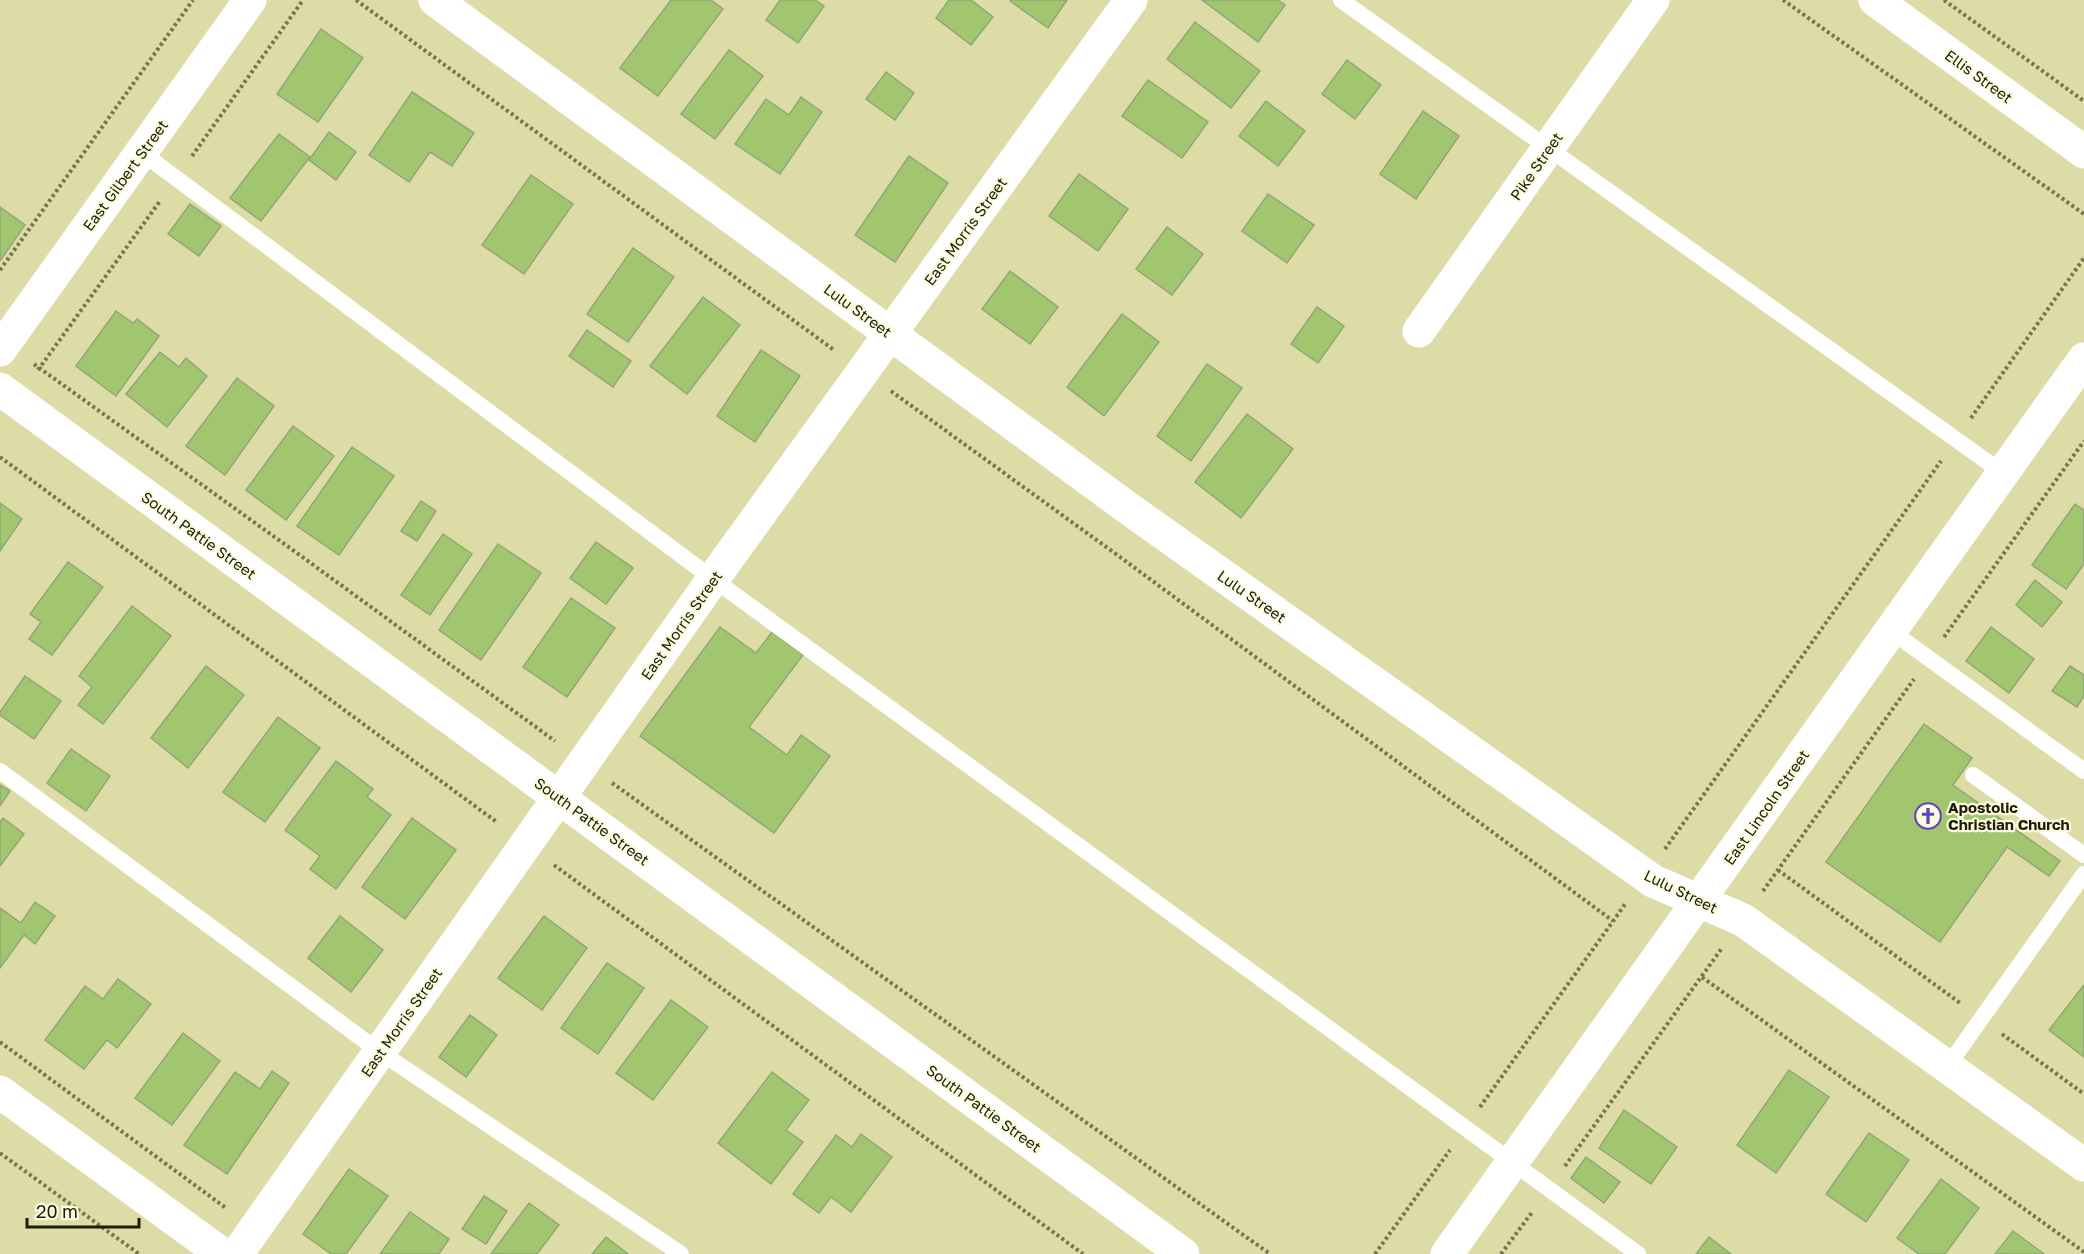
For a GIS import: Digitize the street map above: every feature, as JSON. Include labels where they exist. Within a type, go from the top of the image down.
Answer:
[{"type":"street","name":"East Gilbert Street","points":[[2,346],[250,0]]},
{"type":"street","name":"Lulu Street","points":[[435,0],[1132,511],[1653,881],[1743,920],[2084,1165]]},
{"type":"street","name":"East Morris Street","points":[[246,1242],[713,579],[1131,0]]},
{"type":"street","name":"Pike Street","points":[[1419,331],[1653,0]]},
{"type":"street","name":"Ellis Street","points":[[1875,0],[2084,152]]},
{"type":"street","name":"East Lincoln Street","points":[[1447,1254],[2084,359]]},
{"type":"street","name":"South Pattie Street","points":[[8,395],[1183,1254]]},
{"type":"street","points":[[0,1092],[222,1254]]},
{"type":"lane","points":[[1341,0],[2003,473]]},
{"type":"lane","points":[[141,152],[713,579],[1638,1254]]},
{"type":"lane","points":[[1891,631],[2084,771]]},
{"type":"lane","points":[[0,771],[380,1052],[681,1254]]},
{"type":"lane","points":[[1973,775],[2084,855]]},
{"type":"lane","points":[[1947,1067],[2084,874]]},
{"type":"path","points":[[0,270],[193,0]]},
{"type":"path","points":[[8,395],[40,368],[303,0]]},
{"type":"path","points":[[356,0],[1130,564],[1613,921]]},
{"type":"path","points":[[1783,0],[2084,214]]},
{"type":"path","points":[[1944,0],[2084,101]]},
{"type":"path","points":[[1375,1254],[2084,258]]},
{"type":"path","points":[[2,346],[40,368],[584,763],[1270,1254]]},
{"type":"path","points":[[1502,1254],[2082,448],[2084,441]]},
{"type":"path","points":[[1778,870],[2084,1094]]},
{"type":"path","points":[[1702,977],[2084,1252]]},
{"type":"path","points":[[0,1042],[246,1242]]},
{"type":"path","points":[[0,1153],[140,1254]]},
{"type":"building","points":[[671,0],[711,0],[723,9],[658,96],[620,68]]},
{"type":"building","points":[[780,0],[815,0],[824,6],[798,43],[766,20]]},
{"type":"building","points":[[949,0],[971,0],[993,17],[971,45],[936,18]]},
{"type":"building","points":[[1011,0],[1067,0],[1048,28]]},
{"type":"building","points":[[1202,0],[1278,0],[1285,5],[1258,42]]},
{"type":"building","points":[[1195,22],[1260,71],[1231,108],[1167,59]]},
{"type":"building","points":[[321,29],[363,58],[318,122],[277,94]]},
{"type":"building","points":[[729,50],[763,76],[715,139],[681,114]]},
{"type":"building","points":[[1347,60],[1381,85],[1355,119],[1322,94]]},
{"type":"building","points":[[886,72],[914,93],[895,120],[866,99]]},
{"type":"building","points":[[1148,80],[1208,122],[1182,158],[1122,116]]},
{"type":"building","points":[[412,92],[474,133],[452,166],[430,152],[409,182],[369,155]]},
{"type":"building","points":[[801,97],[822,112],[780,174],[735,144],[766,99],[789,115]]},
{"type":"building","points":[[1266,101],[1305,131],[1278,166],[1239,136]]},
{"type":"building","points":[[1423,111],[1459,136],[1416,199],[1380,174]]},
{"type":"building","points":[[329,132],[356,152],[336,180],[309,160]]},
{"type":"building","points":[[279,134],[310,157],[261,221],[230,198]]},
{"type":"building","points":[[909,156],[948,183],[895,262],[855,235]]},
{"type":"building","points":[[1079,174],[1128,209],[1098,251],[1049,216]]},
{"type":"building","points":[[531,175],[573,204],[524,274],[482,245]]},
{"type":"building","points":[[1268,194],[1314,225],[1287,263],[1242,231]]},
{"type":"building","points":[[190,204],[221,226],[199,256],[168,234]]},
{"type":"building","points":[[0,207],[25,225],[0,261]]},
{"type":"building","points":[[1167,227],[1203,254],[1172,295],[1136,269]]},
{"type":"building","points":[[633,248],[674,277],[628,342],[587,314]]},
{"type":"building","points":[[1010,271],[1058,307],[1030,344],[982,309]]},
{"type":"building","points":[[703,297],[740,325],[687,394],[650,366]]},
{"type":"building","points":[[1317,307],[1344,326],[1318,363],[1291,344]]},
{"type":"building","points":[[116,311],[133,323],[137,319],[159,336],[116,396],[76,366]]},
{"type":"building","points":[[1122,314],[1159,342],[1104,416],[1067,387]]},
{"type":"building","points":[[587,330],[631,361],[613,387],[569,356]]},
{"type":"building","points":[[761,350],[800,376],[755,442],[717,416]]},
{"type":"building","points":[[160,352],[179,367],[186,358],[207,376],[167,427],[126,394]]},
{"type":"building","points":[[1207,364],[1242,388],[1191,461],[1157,436]]},
{"type":"building","points":[[237,378],[274,406],[225,475],[186,446]]},
{"type":"building","points":[[1247,414],[1293,449],[1241,518],[1195,482]]},
{"type":"building","points":[[293,426],[334,456],[286,520],[246,490]]},
{"type":"building","points":[[352,447],[394,476],[339,555],[297,526]]},
{"type":"building","points":[[421,501],[436,511],[417,541],[401,531]]},
{"type":"building","points":[[0,503],[22,519],[0,551]]},
{"type":"building","points":[[2075,504],[2084,510],[2084,564],[2066,589],[2032,565]]},
{"type":"building","points":[[443,534],[472,554],[430,615],[401,595]]},
{"type":"building","points":[[596,542],[633,568],[606,604],[570,578]]},
{"type":"building","points":[[498,544],[541,573],[481,660],[439,630]]},
{"type":"building","points":[[68,562],[103,587],[52,655],[29,639],[41,622],[30,614]]},
{"type":"building","points":[[2035,580],[2062,602],[2042,627],[2016,605]]},
{"type":"building","points":[[571,598],[615,628],[567,697],[523,667]]},
{"type":"building","points":[[132,606],[171,636],[103,724],[78,705],[92,687],[79,676]]},
{"type":"building","points":[[720,627],[756,653],[772,632],[803,655],[749,727],[787,755],[801,735],[830,756],[774,833],[640,736]]},
{"type":"building","points":[[1991,627],[2034,659],[2009,693],[1966,661]]},
{"type":"building","points":[[206,666],[244,695],[188,768],[151,738]]},
{"type":"building","points":[[2070,666],[2084,675],[2084,696],[2077,707],[2052,691]]},
{"type":"building","points":[[25,676],[61,701],[34,739],[0,715]]},
{"type":"building","points":[[278,717],[320,748],[265,822],[223,792]]},
{"type":"building","name":"Apostolic Christian Church","points":[[1924,724],[1972,758],[1953,785],[2060,861],[2049,876],[2007,847],[1940,942],[1826,862]]},
{"type":"building","points":[[71,749],[110,776],[86,811],[47,783]]},
{"type":"building","points":[[336,761],[373,789],[367,797],[391,815],[336,889],[310,869],[320,856],[285,830]]},
{"type":"building","points":[[0,785],[10,791],[0,806]]},
{"type":"building","points":[[3,818],[24,834],[0,866],[0,822]]},
{"type":"building","points":[[412,818],[456,850],[405,919],[362,887]]},
{"type":"building","points":[[35,902],[55,916],[35,944],[24,935],[0,968],[0,908],[21,923]]},
{"type":"building","points":[[340,916],[383,950],[351,992],[308,958]]},
{"type":"building","points":[[544,916],[587,948],[542,1010],[498,978]]},
{"type":"building","points":[[607,963],[644,988],[598,1054],[561,1028]]},
{"type":"building","points":[[118,979],[151,1004],[117,1048],[107,1040],[84,1069],[45,1040],[85,986],[103,999]]},
{"type":"building","points":[[2084,985],[2084,1057],[2049,1030]]},
{"type":"building","points":[[671,1000],[708,1027],[653,1100],[616,1073]]},
{"type":"building","points":[[470,1015],[497,1035],[466,1077],[439,1057]]},
{"type":"building","points":[[183,1033],[220,1061],[172,1125],[135,1098]]},
{"type":"building","points":[[1789,1070],[1829,1097],[1776,1173],[1737,1145]]},
{"type":"building","points":[[272,1071],[289,1083],[227,1174],[184,1145],[235,1072],[260,1089]]},
{"type":"building","points":[[772,1072],[809,1100],[786,1130],[803,1142],[771,1184],[718,1143]]},
{"type":"building","points":[[1624,1110],[1677,1147],[1651,1184],[1599,1148]]},
{"type":"building","points":[[1869,1133],[1909,1160],[1866,1222],[1826,1194]]},
{"type":"building","points":[[861,1134],[892,1157],[851,1212],[831,1197],[819,1213],[793,1194],[836,1135],[852,1147]]},
{"type":"building","points":[[1586,1157],[1620,1182],[1604,1203],[1571,1178]]},
{"type":"building","points":[[349,1169],[388,1196],[346,1254],[331,1254],[303,1234]]},
{"type":"building","points":[[1941,1179],[1979,1208],[1945,1254],[1919,1254],[1897,1238]]},
{"type":"building","points":[[484,1196],[507,1211],[486,1244],[462,1229]]},
{"type":"building","points":[[529,1203],[559,1225],[537,1254],[491,1254]]},
{"type":"building","points":[[410,1212],[449,1239],[439,1254],[380,1254]]},
{"type":"building","points":[[2013,1231],[2044,1254],[1995,1254]]},
{"type":"building","points":[[606,1237],[628,1254],[592,1254]]},
{"type":"building","points":[[1709,1237],[1731,1254],[1696,1254]]},
{"type":"place","name":"Apostolic Christian Church","points":[[1928,816]]}]
